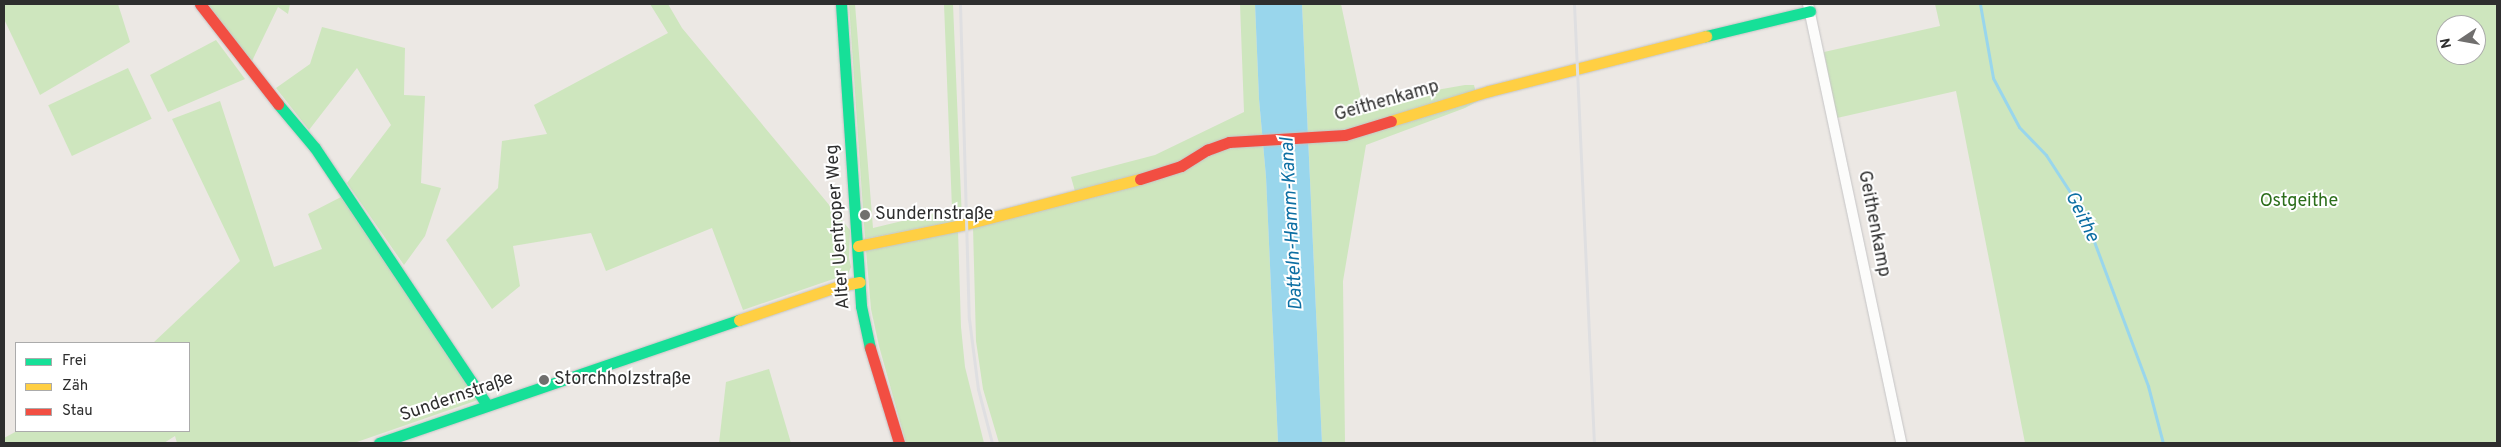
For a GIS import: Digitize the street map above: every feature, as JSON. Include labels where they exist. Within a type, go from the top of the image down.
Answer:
[{"type":"street","points":[[200,4],[231,46],[315,148],[488,405]]},
{"type":"street","name":"Alter Uentroper Weg","points":[[840,4],[864,325],[899,443]]},
{"type":"street","name":"Geithenkamp","points":[[858,246],[966,224],[1164,173],[1181,166],[1220,144],[1249,140],[1322,137],[1344,134],[1568,70],[1809,7],[1900,443]]},
{"type":"street","name":"Sundernstraße","points":[[379,443],[839,286],[860,282]]},
{"type":"green space","points":[[4,4],[118,4],[130,42],[40,95],[4,19]]},
{"type":"green space","points":[[208,4],[290,4],[288,14],[278,7],[252,61],[229,34]]},
{"type":"green space","points":[[650,4],[668,4],[682,28],[850,230],[849,258],[851,267],[848,274],[743,310],[712,228],[606,271],[591,233],[513,246],[520,286],[492,309],[446,240],[498,188],[502,141],[547,134],[534,105],[668,33]]},
{"type":"green space","points":[[849,4],[855,4],[873,228],[952,209],[944,4],[953,4],[962,220],[865,239]]},
{"type":"green space","points":[[1240,4],[1255,4],[1259,99],[1266,177],[1278,443],[999,443],[983,389],[976,341],[973,227],[1076,195],[1071,177],[1155,155],[1244,112]]},
{"type":"green space","points":[[1302,4],[1341,4],[1362,103],[1465,85],[1474,85],[1478,101],[1465,108],[1366,145],[1343,281],[1345,443],[1322,443]]},
{"type":"green space","name":"Ostgeithe","points":[[1935,4],[2497,4],[2497,443],[2025,443],[1956,91],[1837,118],[1824,52],[1940,26]]},
{"type":"green space","points":[[322,27],[405,48],[404,95],[425,96],[421,183],[441,188],[425,236],[404,265],[347,183],[391,125],[357,68],[309,130],[276,88],[310,64]]},
{"type":"green space","points":[[216,40],[245,79],[168,112],[150,75]]},
{"type":"green space","points":[[128,68],[152,119],[72,156],[48,105]]},
{"type":"green space","points":[[220,101],[274,267],[322,249],[308,214],[341,197],[478,400],[354,443],[177,443],[175,436],[164,443],[4,443],[4,438],[15,432],[190,432],[190,342],[154,342],[240,261],[172,119]]},
{"type":"green space","points":[[958,230],[961,327],[965,367],[984,443],[906,443],[879,346],[871,309],[866,250]]},
{"type":"green space","points":[[769,369],[791,443],[719,443],[726,382]]},
{"type":"water","name":"Datteln-Hamm-Kanal","points":[[1255,4],[1302,4],[1322,443],[1278,443],[1266,177],[1259,99]]},
{"type":"waterway","name":"Geithe","points":[[1980,4],[1993,78],[2019,127],[2046,155],[2083,212],[2148,386],[2163,443]]},
{"type":"railway","points":[[960,4],[969,319],[978,389],[992,443]]},
{"type":"railway","points":[[1574,4],[1594,443]]},
{"type":"traffic: fast","points":[[841,4],[861,306],[870,348]]},
{"type":"traffic: fast","points":[[1706,36],[1810,11]]},
{"type":"traffic: fast","points":[[278,104],[315,148],[487,405]]},
{"type":"traffic: fast","points":[[379,443],[739,320]]},
{"type":"traffic: slow","points":[[1391,121],[1489,91],[1706,36]]},
{"type":"traffic: slow","points":[[858,246],[966,224],[1140,179]]},
{"type":"traffic: slow","points":[[739,320],[839,286],[860,282]]},
{"type":"traffic: jam","points":[[200,4],[278,104]]},
{"type":"traffic: jam","points":[[1140,179],[1181,166],[1207,150],[1229,142],[1345,135],[1391,121]]},
{"type":"traffic: jam","points":[[870,348],[899,443]]},
{"type":"place","name":"Sundernstraße","points":[[865,215]]},
{"type":"place","name":"Storchholzstraße","points":[[544,380]]}]
